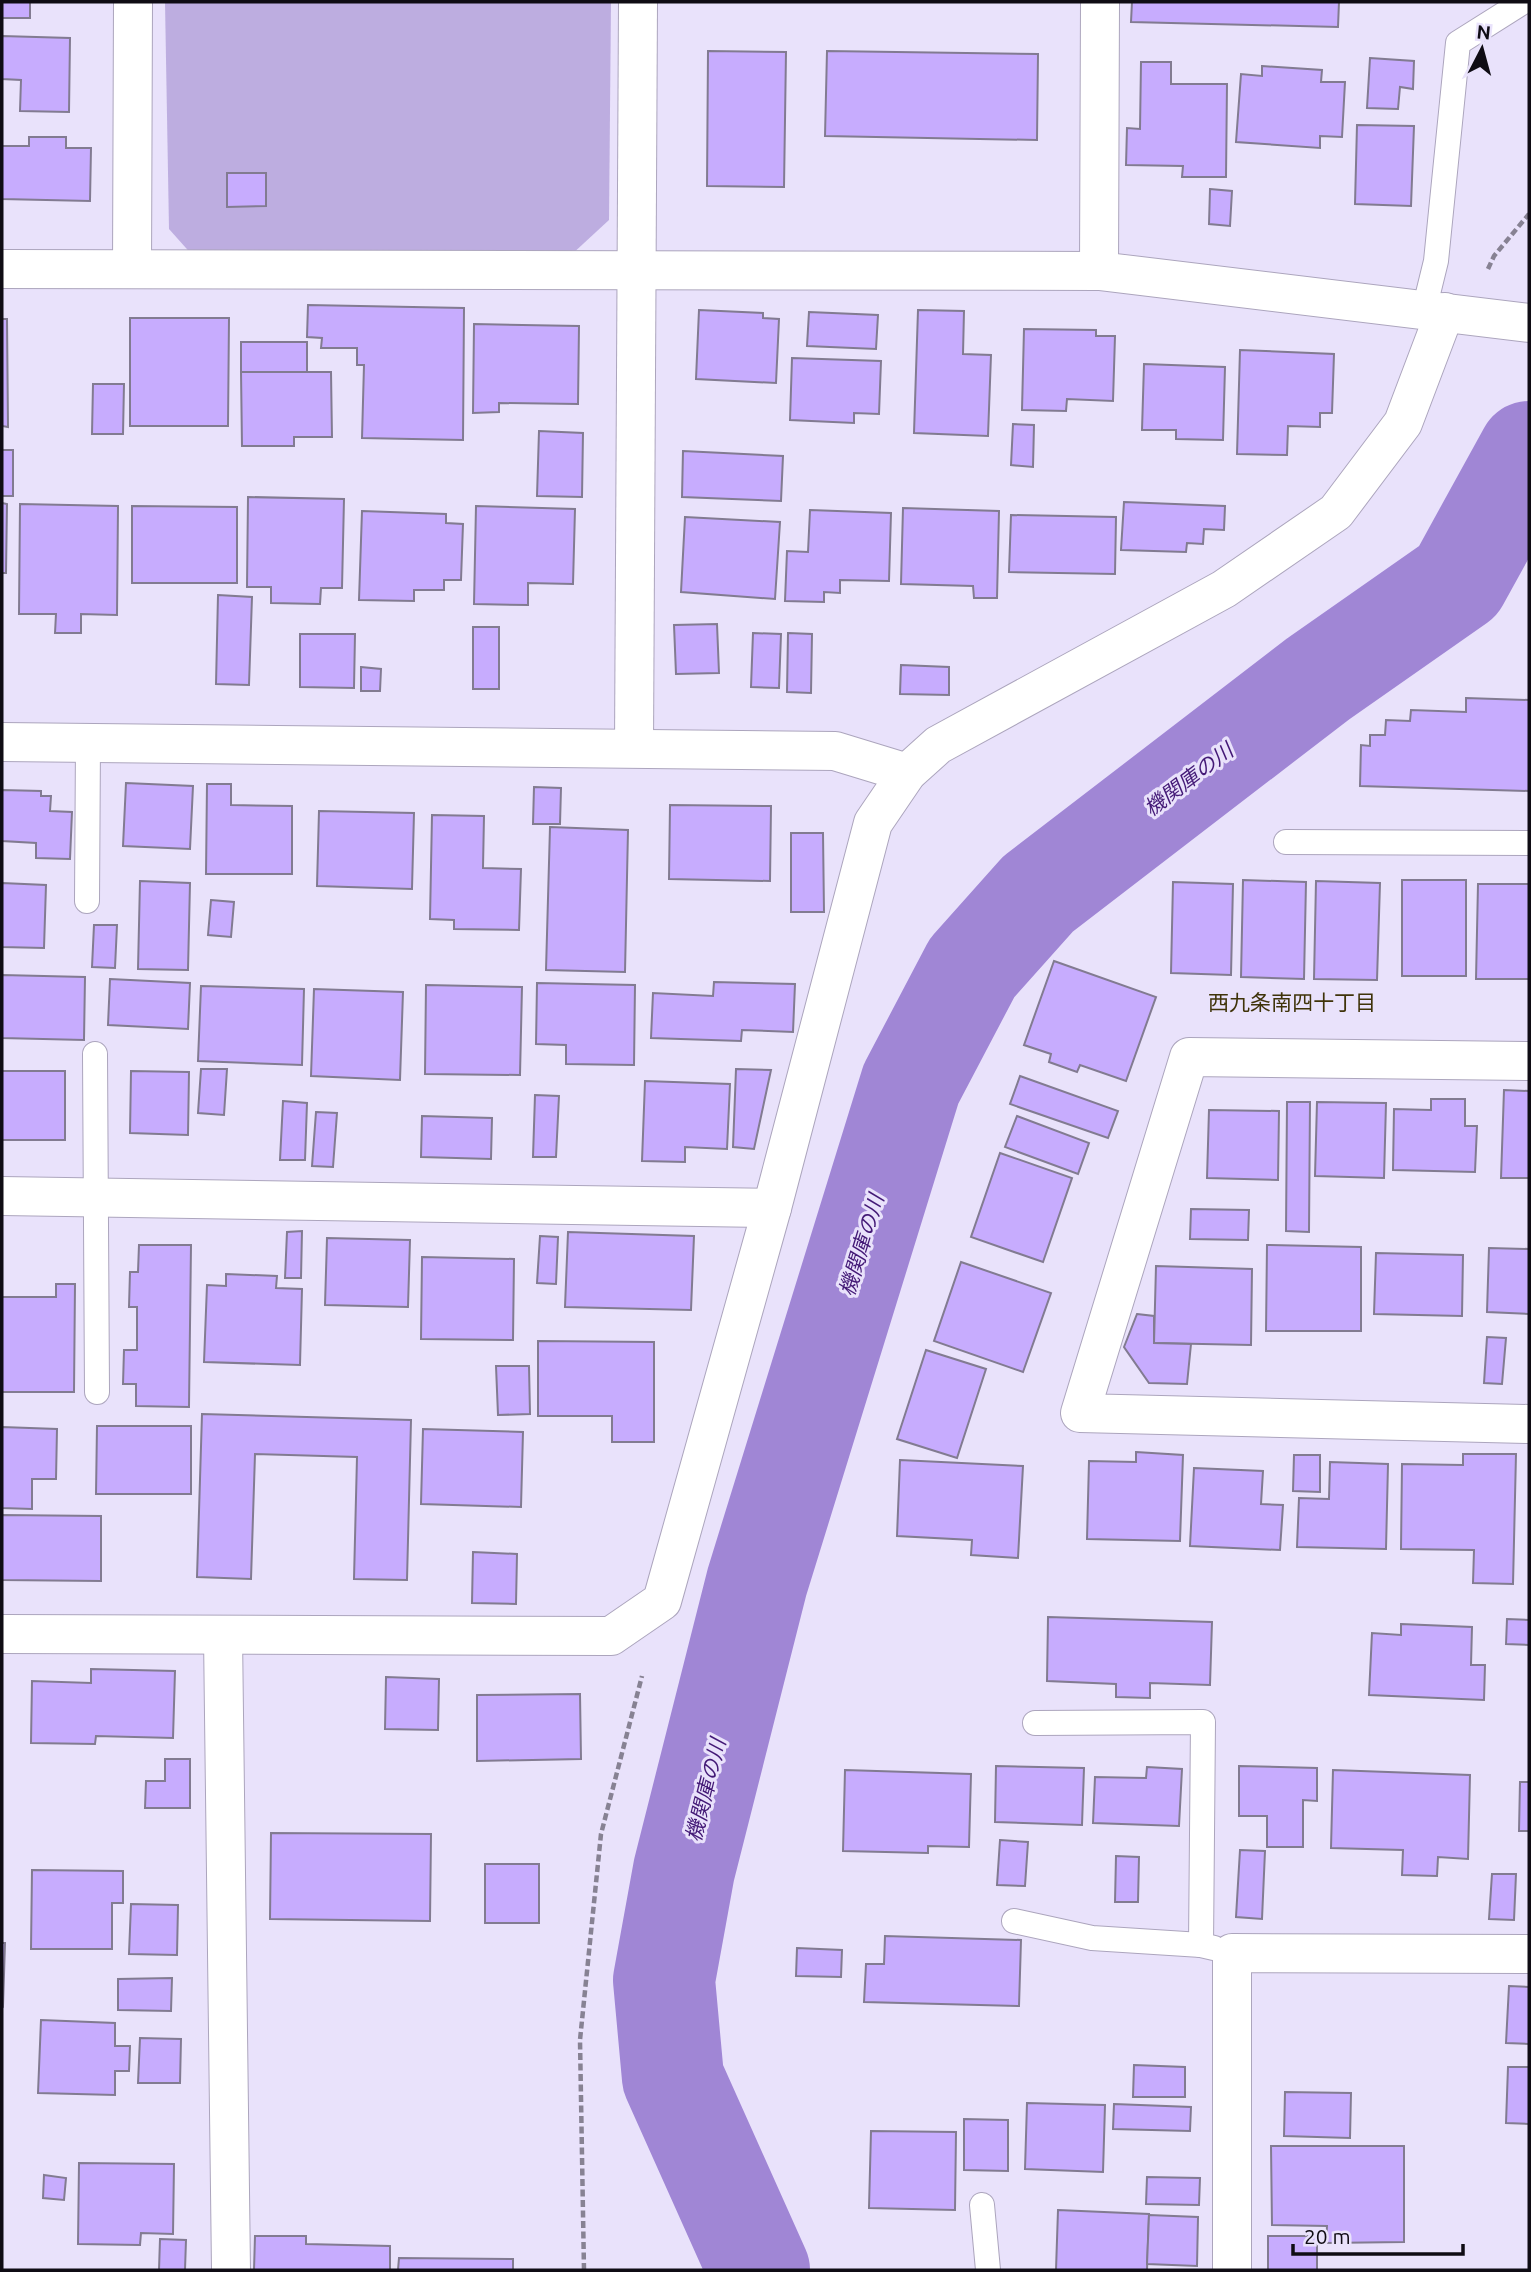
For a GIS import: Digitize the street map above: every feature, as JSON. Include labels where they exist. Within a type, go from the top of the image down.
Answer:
[{"type":"street","points":[[132,269],[133,2]]},
{"type":"street","points":[[634,747],[638,2]]},
{"type":"street","points":[[1099,271],[1100,2]]},
{"type":"street","points":[[2,269],[1099,271],[1529,323]]},
{"type":"street","points":[[2,1634],[611,1636],[662,1601],[772,1208],[873,823],[907,773],[938,745],[1224,589],[1336,512],[1403,423],[1456,314]]},
{"type":"street","points":[[2,742],[835,751],[907,773]]},
{"type":"street","points":[[1529,1061],[1188,1057],[1080,1413],[1529,1424]]},
{"type":"street","points":[[2,1196],[772,1208]]},
{"type":"street","points":[[223,1635],[231,2270]]},
{"type":"street","points":[[1232,2270],[1216,1949],[1529,1954]]},
{"type":"lane","points":[[1456,314],[1436,261],[1458,43],[1524,2]]},
{"type":"lane","points":[[87,901],[88,743]]},
{"type":"lane","points":[[1286,842],[1529,843]]},
{"type":"lane","points":[[94,1054],[97,1392]]},
{"type":"lane","points":[[1014,1921],[1092,1938],[1216,1949],[1203,1722],[1035,1723]]},
{"type":"lane","points":[[982,2206],[988,2270]]},
{"type":"path","points":[[1456,314],[1494,256],[1529,214]]},
{"type":"path","points":[[584,2270],[580,2040],[601,1834],[662,1601]]},
{"type":"shaded area","points":[[165,2],[611,2],[609,220],[570,256],[194,257],[169,229]]},
{"type":"building","points":[[2,2],[30,2],[30,18],[2,18]]},
{"type":"building","points":[[1132,2],[1339,2],[1338,27],[1131,22]]},
{"type":"building","points":[[2,36],[70,38],[69,112],[20,111],[21,80],[2,79]]},
{"type":"building","points":[[708,51],[786,52],[784,187],[707,186]]},
{"type":"building","points":[[827,51],[1038,54],[1037,140],[825,136]]},
{"type":"building","points":[[1370,58],[1414,61],[1413,89],[1400,87],[1398,109],[1367,108]]},
{"type":"building","points":[[1141,62],[1171,62],[1171,84],[1227,84],[1226,177],[1182,177],[1183,166],[1126,165],[1127,128],[1140,129]]},
{"type":"building","points":[[1262,66],[1322,70],[1321,82],[1345,82],[1342,137],[1320,136],[1320,148],[1236,142],[1241,74],[1262,76]]},
{"type":"building","points":[[1357,125],[1414,126],[1411,206],[1355,204]]},
{"type":"building","points":[[29,137],[66,137],[66,148],[91,148],[90,201],[2,199],[2,146],[29,146]]},
{"type":"building","points":[[227,173],[266,173],[266,206],[227,207]]},
{"type":"building","points":[[1210,189],[1232,191],[1230,226],[1209,224]]},
{"type":"building","points":[[308,305],[464,308],[463,440],[362,438],[364,365],[357,365],[357,348],[321,348],[322,338],[307,337]]},
{"type":"building","points":[[699,310],[763,313],[763,318],[779,319],[776,383],[696,379]]},
{"type":"building","points":[[918,310],[964,311],[963,354],[991,355],[988,436],[914,433]]},
{"type":"building","points":[[809,312],[878,315],[876,349],[807,346]]},
{"type":"building","points":[[130,318],[229,318],[228,426],[130,426]]},
{"type":"building","points":[[2,319],[7,319],[8,427],[2,426]]},
{"type":"building","points":[[474,324],[579,326],[578,404],[499,403],[499,412],[473,413]]},
{"type":"building","points":[[1024,329],[1096,330],[1096,336],[1115,336],[1113,401],[1067,399],[1066,411],[1022,410]]},
{"type":"building","points":[[241,342],[307,342],[307,372],[241,372]]},
{"type":"building","points":[[1240,350],[1334,354],[1332,413],[1320,413],[1320,427],[1288,426],[1287,455],[1237,454]]},
{"type":"building","points":[[792,358],[881,361],[879,414],[854,413],[854,423],[790,420]]},
{"type":"building","points":[[1144,364],[1225,367],[1223,440],[1176,439],[1176,430],[1142,430]]},
{"type":"building","points":[[241,372],[331,372],[332,437],[294,437],[294,446],[242,446]]},
{"type":"building","points":[[93,384],[124,384],[123,434],[92,434]]},
{"type":"building","points":[[1013,424],[1034,425],[1033,467],[1011,465]]},
{"type":"building","points":[[539,431],[583,433],[582,497],[537,496]]},
{"type":"building","points":[[2,450],[13,450],[13,496],[2,496]]},
{"type":"building","points":[[683,451],[783,456],[781,501],[682,497]]},
{"type":"building","points":[[248,497],[344,499],[342,588],[321,588],[320,604],[271,603],[271,587],[247,587]]},
{"type":"building","points":[[1124,502],[1225,506],[1224,530],[1204,529],[1203,544],[1187,543],[1186,552],[1121,550]]},
{"type":"building","points":[[2,503],[7,504],[6,573],[2,573]]},
{"type":"building","points":[[20,504],[118,506],[117,615],[81,614],[81,633],[55,633],[56,614],[19,614]]},
{"type":"building","points":[[132,506],[237,507],[237,583],[132,583]]},
{"type":"building","points":[[476,506],[575,509],[573,584],[528,583],[528,605],[474,604]]},
{"type":"building","points":[[903,508],[999,511],[997,598],[974,598],[973,586],[901,584]]},
{"type":"building","points":[[810,510],[891,513],[889,581],[840,580],[840,593],[824,592],[824,602],[785,601],[787,551],[808,552]]},
{"type":"building","points":[[362,511],[446,514],[446,523],[463,524],[461,580],[444,580],[444,590],[414,590],[414,601],[359,600]]},
{"type":"building","points":[[1011,515],[1116,517],[1115,574],[1009,572]]},
{"type":"building","points":[[685,517],[780,522],[775,599],[681,592]]},
{"type":"building","points":[[218,595],[252,597],[249,685],[216,684]]},
{"type":"building","points":[[717,624],[719,673],[676,674],[674,625]]},
{"type":"building","points":[[473,627],[499,627],[499,689],[473,689]]},
{"type":"building","points":[[753,633],[781,634],[779,688],[751,687]]},
{"type":"building","points":[[788,633],[812,634],[811,693],[787,692]]},
{"type":"building","points":[[300,634],[355,634],[354,688],[300,687]]},
{"type":"building","points":[[901,665],[949,667],[949,695],[900,694]]},
{"type":"building","points":[[361,667],[381,669],[380,691],[361,691]]},
{"type":"building","points":[[1466,698],[1529,700],[1529,791],[1360,786],[1361,745],[1370,746],[1370,735],[1385,735],[1386,720],[1410,721],[1411,710],[1466,712]]},
{"type":"building","points":[[126,783],[193,786],[190,849],[123,846]]},
{"type":"building","points":[[207,784],[231,784],[231,805],[292,806],[292,874],[206,874]]},
{"type":"building","points":[[534,787],[561,788],[560,824],[533,824]]},
{"type":"building","points":[[2,790],[41,791],[41,796],[51,796],[50,811],[72,812],[70,859],[36,858],[36,843],[2,841]]},
{"type":"building","points":[[670,805],[771,806],[770,881],[669,879]]},
{"type":"building","points":[[319,811],[414,813],[412,889],[317,886]]},
{"type":"building","points":[[432,815],[484,816],[483,868],[521,869],[519,930],[454,929],[454,920],[430,919]]},
{"type":"building","points":[[550,827],[628,830],[625,972],[546,970]]},
{"type":"building","points":[[791,833],[823,833],[824,912],[791,912]]},
{"type":"building","points":[[1243,880],[1306,882],[1304,979],[1241,977]]},
{"type":"building","points":[[1402,880],[1466,880],[1466,976],[1402,976]]},
{"type":"building","points":[[140,881],[190,883],[188,970],[138,969]]},
{"type":"building","points":[[1316,881],[1380,883],[1377,980],[1314,979]]},
{"type":"building","points":[[1173,882],[1233,884],[1231,975],[1171,973]]},
{"type":"building","points":[[2,883],[46,885],[44,948],[2,947]]},
{"type":"building","points":[[1478,884],[1529,884],[1529,979],[1476,979]]},
{"type":"building","points":[[211,900],[234,902],[231,937],[208,935]]},
{"type":"building","points":[[94,925],[117,925],[115,968],[92,967]]},
{"type":"building","points":[[1054,961],[1156,997],[1126,1081],[1080,1065],[1077,1072],[1049,1062],[1051,1054],[1024,1045]]},
{"type":"building","points":[[2,975],[85,977],[84,1040],[2,1038]]},
{"type":"building","points":[[110,979],[190,983],[188,1029],[108,1025]]},
{"type":"building","points":[[714,982],[795,984],[793,1032],[742,1030],[741,1041],[651,1038],[653,993],[713,996]]},
{"type":"building","points":[[537,983],[635,985],[634,1065],[566,1064],[566,1045],[536,1044]]},
{"type":"building","points":[[426,985],[522,987],[520,1075],[425,1074]]},
{"type":"building","points":[[201,986],[304,989],[302,1065],[198,1061]]},
{"type":"building","points":[[314,989],[403,992],[400,1080],[311,1076]]},
{"type":"building","points":[[201,1069],[227,1069],[224,1115],[198,1113]]},
{"type":"building","points":[[736,1069],[771,1070],[754,1149],[733,1147]]},
{"type":"building","points":[[2,1071],[65,1071],[65,1140],[2,1140]]},
{"type":"building","points":[[131,1071],[189,1072],[188,1135],[130,1133]]},
{"type":"building","points":[[1020,1076],[1118,1111],[1108,1138],[1010,1104]]},
{"type":"building","points":[[645,1081],[730,1084],[727,1149],[685,1147],[685,1162],[642,1161]]},
{"type":"building","points":[[1504,1090],[1529,1091],[1529,1178],[1501,1178]]},
{"type":"building","points":[[535,1095],[559,1096],[556,1157],[533,1157]]},
{"type":"building","points":[[1431,1099],[1465,1099],[1465,1126],[1477,1126],[1475,1172],[1393,1170],[1394,1109],[1431,1110]]},
{"type":"building","points":[[283,1101],[307,1103],[305,1160],[280,1160]]},
{"type":"building","points":[[1287,1102],[1310,1102],[1309,1232],[1286,1231]]},
{"type":"building","points":[[1317,1102],[1386,1103],[1384,1178],[1315,1176]]},
{"type":"building","points":[[1209,1110],[1279,1111],[1278,1180],[1207,1178]]},
{"type":"building","points":[[316,1112],[337,1113],[333,1167],[312,1166]]},
{"type":"building","points":[[422,1116],[492,1118],[491,1159],[421,1157]]},
{"type":"building","points":[[1017,1116],[1089,1143],[1078,1174],[1005,1147]]},
{"type":"building","points":[[1000,1153],[1072,1178],[1043,1262],[971,1237]]},
{"type":"building","points":[[1191,1209],[1249,1210],[1248,1240],[1190,1239]]},
{"type":"building","points":[[302,1231],[301,1278],[285,1278],[287,1232]]},
{"type":"building","points":[[568,1232],[694,1236],[691,1310],[565,1307]]},
{"type":"building","points":[[540,1236],[558,1237],[556,1284],[537,1283]]},
{"type":"building","points":[[327,1238],[410,1240],[408,1307],[325,1305]]},
{"type":"building","points":[[139,1245],[191,1245],[189,1407],[136,1406],[136,1384],[123,1384],[124,1350],[137,1350],[137,1307],[129,1307],[130,1272],[138,1272]]},
{"type":"building","points":[[1267,1245],[1361,1247],[1361,1331],[1266,1331]]},
{"type":"building","points":[[1489,1248],[1529,1249],[1529,1314],[1487,1312]]},
{"type":"building","points":[[1376,1253],[1463,1255],[1462,1316],[1374,1314]]},
{"type":"building","points":[[422,1257],[514,1259],[513,1340],[421,1339]]},
{"type":"building","points":[[961,1262],[1051,1293],[1023,1372],[934,1341]]},
{"type":"building","points":[[1156,1266],[1252,1269],[1251,1345],[1154,1343]]},
{"type":"building","points":[[226,1274],[277,1276],[276,1288],[302,1289],[300,1365],[204,1362],[207,1285],[226,1286]]},
{"type":"building","points":[[56,1284],[75,1284],[74,1392],[2,1392],[2,1297],[56,1297]]},
{"type":"building","points":[[1137,1314],[1154,1316],[1154,1343],[1191,1344],[1187,1384],[1149,1383],[1124,1347]]},
{"type":"building","points":[[1487,1337],[1506,1338],[1502,1384],[1484,1383]]},
{"type":"building","points":[[538,1341],[654,1342],[654,1442],[612,1442],[612,1416],[538,1416]]},
{"type":"building","points":[[926,1350],[986,1369],[957,1458],[897,1439]]},
{"type":"building","points":[[496,1366],[529,1366],[530,1414],[498,1415]]},
{"type":"building","points":[[202,1414],[411,1420],[407,1580],[354,1579],[357,1457],[255,1454],[251,1579],[197,1577]]},
{"type":"building","points":[[97,1426],[191,1426],[191,1494],[96,1494]]},
{"type":"building","points":[[2,1427],[57,1429],[56,1479],[32,1479],[32,1509],[2,1508]]},
{"type":"building","points":[[423,1429],[523,1432],[521,1507],[421,1504]]},
{"type":"building","points":[[1136,1452],[1183,1455],[1180,1541],[1087,1539],[1089,1461],[1136,1462]]},
{"type":"building","points":[[1463,1454],[1516,1454],[1513,1584],[1473,1583],[1474,1550],[1401,1549],[1402,1464],[1463,1465]]},
{"type":"building","points":[[1294,1455],[1320,1455],[1320,1492],[1293,1491]]},
{"type":"building","points":[[900,1460],[1023,1466],[1018,1558],[971,1555],[972,1540],[897,1536]]},
{"type":"building","points":[[1330,1462],[1388,1464],[1386,1549],[1297,1547],[1299,1498],[1329,1499]]},
{"type":"building","points":[[1194,1468],[1263,1471],[1261,1504],[1283,1505],[1280,1550],[1190,1546]]},
{"type":"building","points":[[2,1515],[101,1516],[101,1581],[2,1580]]},
{"type":"building","points":[[473,1552],[517,1554],[516,1604],[472,1603]]},
{"type":"building","points":[[1048,1617],[1212,1622],[1210,1685],[1150,1683],[1150,1698],[1116,1697],[1116,1684],[1047,1681]]},
{"type":"building","points":[[1507,1619],[1529,1620],[1529,1645],[1506,1644]]},
{"type":"building","points":[[1401,1624],[1472,1627],[1471,1665],[1485,1665],[1484,1700],[1369,1695],[1372,1633],[1401,1635]]},
{"type":"building","points":[[91,1669],[175,1671],[173,1738],[96,1736],[95,1744],[31,1743],[32,1681],[91,1683]]},
{"type":"building","points":[[386,1677],[439,1679],[438,1730],[385,1729]]},
{"type":"building","points":[[580,1694],[581,1759],[477,1761],[477,1695]]},
{"type":"building","points":[[165,1759],[190,1759],[190,1808],[145,1808],[146,1781],[165,1781]]},
{"type":"building","points":[[996,1766],[1084,1768],[1082,1825],[995,1822]]},
{"type":"building","points":[[1239,1766],[1317,1768],[1317,1801],[1303,1800],[1303,1847],[1267,1847],[1267,1816],[1239,1816]]},
{"type":"building","points":[[1147,1767],[1182,1769],[1179,1826],[1093,1823],[1095,1777],[1146,1778]]},
{"type":"building","points":[[845,1770],[971,1774],[969,1847],[928,1846],[928,1853],[843,1851]]},
{"type":"building","points":[[1333,1770],[1470,1775],[1468,1859],[1438,1857],[1437,1876],[1402,1875],[1403,1850],[1331,1848]]},
{"type":"building","points":[[1520,1782],[1529,1782],[1529,1831],[1519,1831]]},
{"type":"building","points":[[271,1833],[431,1834],[430,1921],[270,1919]]},
{"type":"building","points":[[1000,1840],[1028,1842],[1025,1886],[997,1885]]},
{"type":"building","points":[[1240,1850],[1265,1851],[1262,1919],[1236,1917]]},
{"type":"building","points":[[1116,1856],[1139,1857],[1138,1902],[1115,1902]]},
{"type":"building","points":[[485,1864],[539,1864],[539,1923],[485,1923]]},
{"type":"building","points":[[32,1870],[123,1871],[123,1903],[112,1903],[112,1949],[31,1949]]},
{"type":"building","points":[[1492,1874],[1516,1874],[1514,1920],[1489,1919]]},
{"type":"building","points":[[131,1904],[178,1905],[177,1955],[129,1954]]},
{"type":"building","points":[[885,1936],[1021,1940],[1019,2006],[864,2002],[866,1964],[884,1964]]},
{"type":"building","points":[[2,1943],[5,1943],[3,2006],[2,2005]]},
{"type":"building","points":[[797,1948],[842,1950],[841,1977],[796,1976]]},
{"type":"building","points":[[172,1978],[171,2011],[118,2010],[118,1979]]},
{"type":"building","points":[[1509,1986],[1529,1987],[1529,2044],[1506,2043]]},
{"type":"building","points":[[41,2020],[115,2023],[115,2046],[130,2046],[129,2071],[115,2071],[115,2095],[38,2093]]},
{"type":"building","points":[[140,2038],[181,2039],[180,2083],[138,2083]]},
{"type":"building","points":[[1134,2065],[1185,2067],[1185,2097],[1133,2097]]},
{"type":"building","points":[[1508,2067],[1529,2067],[1529,2124],[1506,2123]]},
{"type":"building","points":[[1285,2092],[1351,2093],[1350,2138],[1284,2136]]},
{"type":"building","points":[[1027,2103],[1105,2105],[1103,2172],[1025,2169]]},
{"type":"building","points":[[1114,2104],[1191,2107],[1190,2131],[1113,2129]]},
{"type":"building","points":[[964,2119],[1008,2120],[1008,2171],[964,2170]]},
{"type":"building","points":[[871,2131],[956,2132],[955,2210],[869,2208]]},
{"type":"building","points":[[1271,2146],[1404,2146],[1404,2242],[1326,2243],[1327,2226],[1272,2225]]},
{"type":"building","points":[[79,2163],[174,2164],[173,2234],[141,2233],[140,2245],[78,2244]]},
{"type":"building","points":[[44,2175],[66,2178],[64,2200],[43,2198]]},
{"type":"building","points":[[1147,2177],[1200,2178],[1199,2205],[1146,2204]]},
{"type":"building","points":[[1058,2210],[1149,2214],[1147,2270],[1056,2270]]},
{"type":"building","points":[[1149,2215],[1198,2217],[1197,2266],[1147,2264]]},
{"type":"building","points":[[255,2236],[306,2236],[306,2244],[390,2246],[390,2270],[254,2270]]},
{"type":"building","points":[[1268,2236],[1317,2236],[1317,2270],[1268,2270]]},
{"type":"building","points":[[160,2239],[186,2240],[185,2270],[159,2270]]},
{"type":"building","points":[[399,2258],[513,2259],[513,2270],[398,2270]]},
{"type":"waterway","name":"機関庫の川","points":[[759,2270],[673,2078],[664,1980],[684,1870],[757,1582],[911,1084],[972,968],[1038,894],[1318,679],[1458,581],[1529,452]]},
{"type":"district","name":"西九条南四十丁目","points":[[1292,1002]]}]
